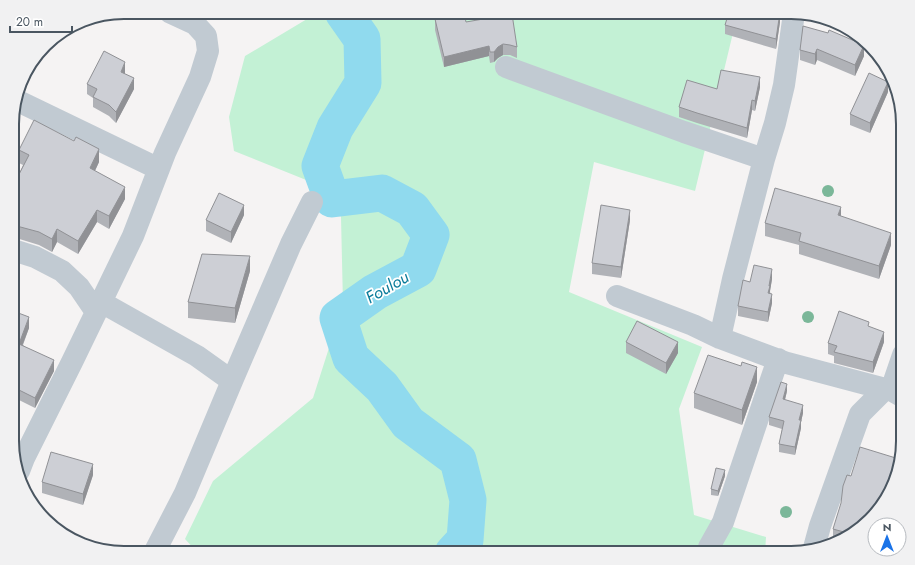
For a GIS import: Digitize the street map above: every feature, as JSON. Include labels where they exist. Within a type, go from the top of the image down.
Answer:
[{"type":"street","points":[[21,457],[99,307],[133,236],[165,153],[200,77],[208,51],[206,36],[195,24],[184,19]]},
{"type":"street","points":[[720,338],[733,279],[784,85],[793,19]]},
{"type":"street","points":[[506,66],[684,132],[764,159]]},
{"type":"street","points":[[22,103],[159,169]]},
{"type":"street","points":[[158,546],[185,493],[291,244],[312,202]]},
{"type":"street","points":[[19,252],[35,257],[62,271],[99,307],[197,356],[232,381]]},
{"type":"street","points":[[617,296],[693,325],[720,338],[787,363],[893,392]]},
{"type":"street","points":[[710,546],[723,522],[778,359]]},
{"type":"street","points":[[815,543],[860,414],[893,392],[896,381]]},
{"type":"green space","points":[[307,19],[736,19],[695,191],[594,162],[569,292],[702,347],[679,409],[694,515],[766,537],[765,546],[192,546],[185,539],[213,481],[313,398],[343,304],[341,217],[326,188],[234,151],[229,117],[245,56]]},
{"type":"building","points":[[435,19],[465,19],[466,22],[483,19],[513,19],[517,47],[503,44],[494,52],[490,52],[489,46],[444,57]]},
{"type":"building","points":[[727,19],[779,19],[776,39],[725,25]]},
{"type":"building","points":[[803,26],[828,33],[829,30],[854,41],[863,48],[855,65],[817,49],[815,54],[800,50]]},
{"type":"building","points":[[104,51],[125,62],[121,72],[134,78],[116,112],[109,105],[93,97],[97,89],[87,84]]},
{"type":"building","points":[[721,70],[760,77],[755,101],[752,100],[747,128],[679,107],[687,80],[717,89]]},
{"type":"building","points":[[869,73],[887,81],[888,83],[870,123],[850,114]]},
{"type":"building","points":[[34,120],[74,141],[76,137],[99,149],[90,168],[125,187],[109,216],[97,210],[78,241],[57,229],[52,239],[39,232],[19,227],[19,174],[29,155],[19,150]]},
{"type":"building","points":[[775,188],[841,207],[838,215],[891,233],[879,266],[799,241],[801,233],[765,223]]},
{"type":"building","points":[[219,193],[244,205],[231,232],[206,220]]},
{"type":"building","points":[[601,205],[630,210],[621,267],[592,263]]},
{"type":"building","points":[[202,254],[250,256],[235,308],[188,302]]},
{"type":"building","points":[[754,265],[772,269],[768,293],[772,294],[768,312],[738,306],[743,280],[750,282]]},
{"type":"building","points":[[839,311],[869,322],[868,326],[884,332],[873,362],[834,352],[837,346],[828,343]]},
{"type":"building","points":[[19,313],[29,317],[19,344]]},
{"type":"building","points":[[637,321],[678,342],[666,363],[626,342]]},
{"type":"building","points":[[19,344],[54,360],[35,398],[19,390]]},
{"type":"building","points":[[708,355],[741,366],[742,362],[757,367],[742,410],[694,393]]},
{"type":"building","points":[[781,382],[787,384],[783,399],[803,405],[795,447],[779,444],[784,421],[769,417]]},
{"type":"building","points":[[860,447],[894,458],[885,487],[878,499],[860,520],[843,532],[833,529],[841,503],[843,486],[847,475],[851,476]]},
{"type":"building","points":[[51,452],[93,464],[83,494],[42,482]]},
{"type":"building","points":[[716,468],[725,470],[718,491],[711,489]]},
{"type":"waterway","name":"Foulou","points":[[348,19],[362,39],[363,83],[335,128],[320,166],[332,199],[382,193],[412,209],[431,235],[418,269],[375,292],[338,318],[351,358],[382,387],[408,423],[458,460],[468,500],[465,540],[459,546]]}]
